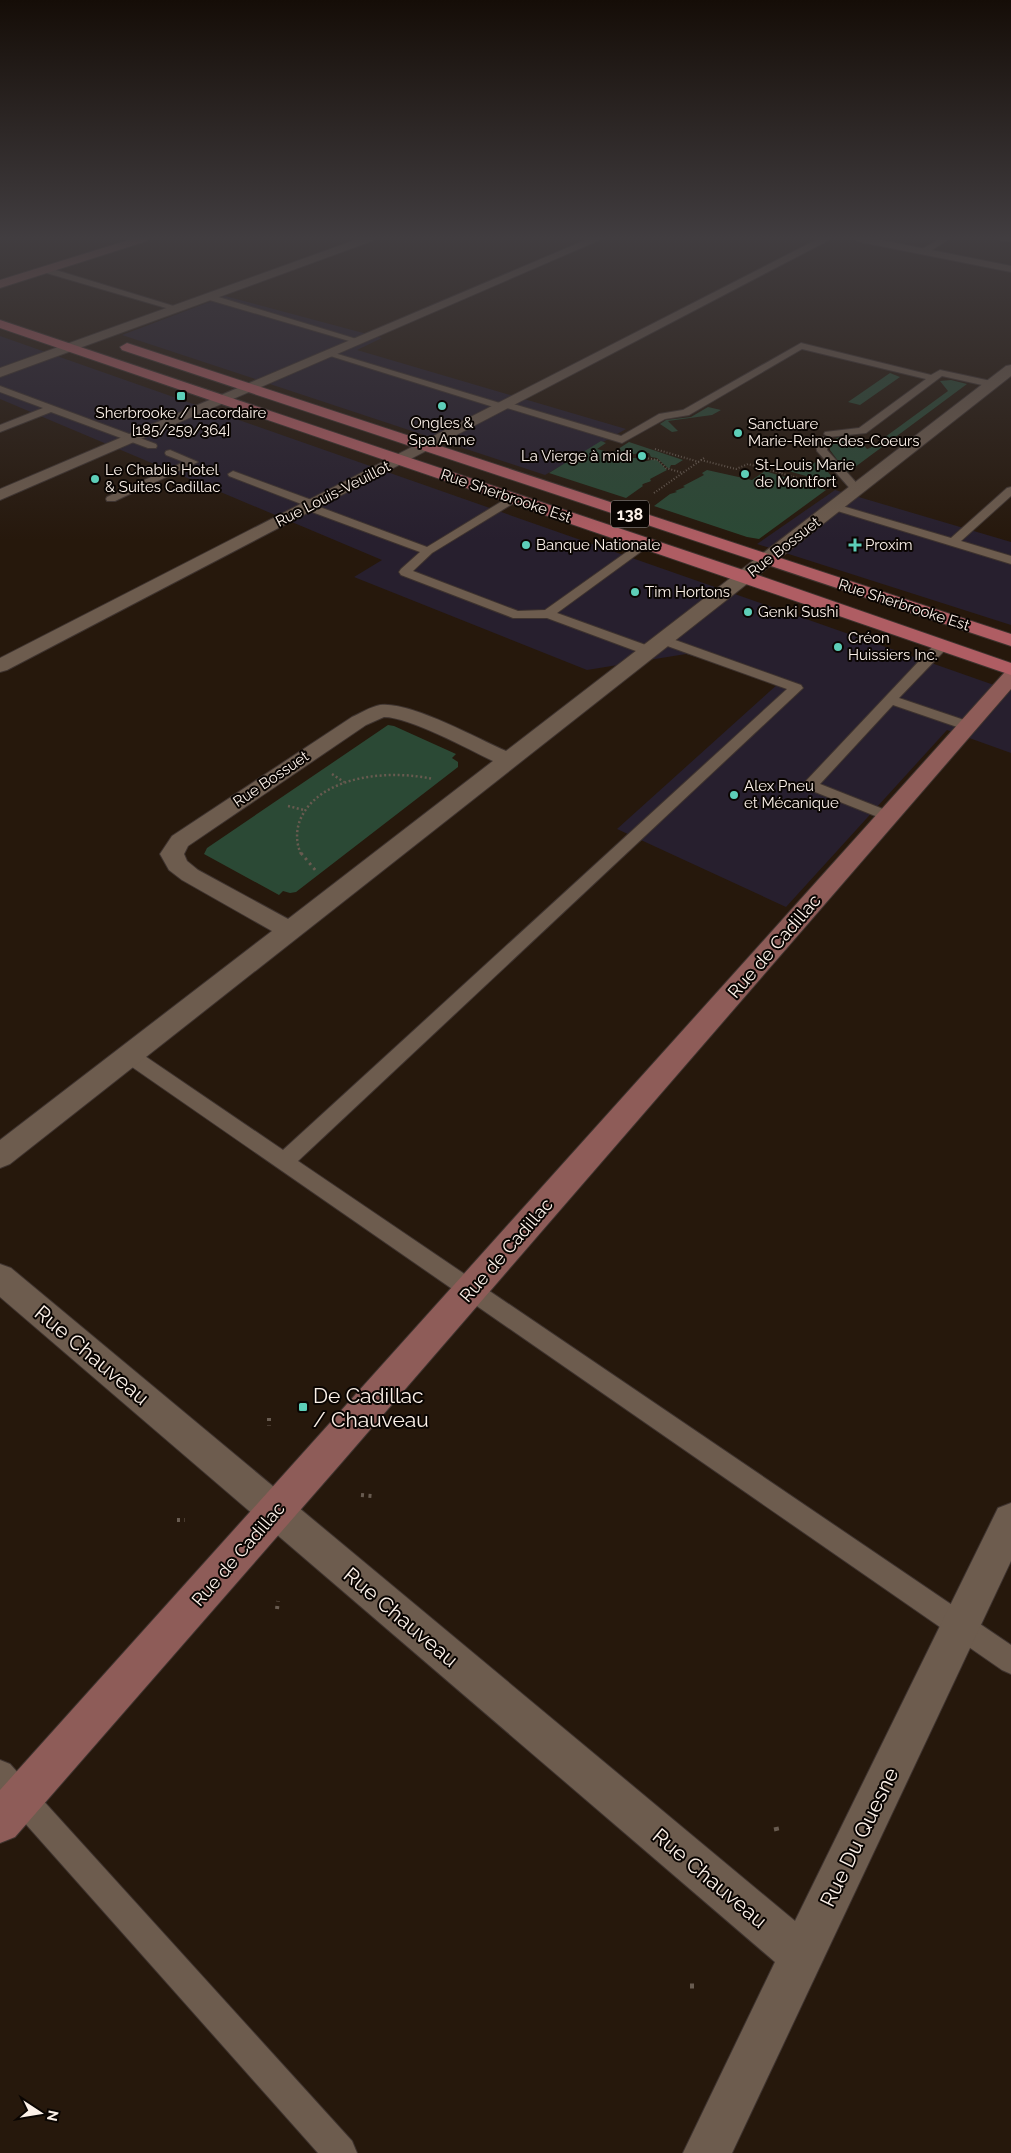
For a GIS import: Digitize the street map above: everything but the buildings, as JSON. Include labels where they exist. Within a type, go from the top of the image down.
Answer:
[{"type":"main road","name":"Rue Sherbrooke Est","points":[[44,339],[746,577],[1011,669]]},
{"type":"main road","name":"Rue Sherbrooke Est","points":[[104,339],[1011,640]]},
{"type":"street","points":[[0,372],[91,339]]},
{"type":"street","points":[[0,495],[363,339]]},
{"type":"street","name":"Rue Louis-Veuillot","points":[[0,666],[633,339]]},
{"type":"street","name":"Rue Bossuet","points":[[0,1156],[1011,369]]},
{"type":"street","name":"Rue de Cadillac","points":[[0,1822],[276,1512],[1011,677]]},
{"type":"street","name":"Rue Bossuet","points":[[289,930],[190,875],[177,865],[172,854],[180,841],[359,721],[381,711],[388,710],[406,714],[508,760]]},
{"type":"street","name":"Rue Chauveau","points":[[0,1278],[802,1956]]},
{"type":"street","name":"Rue Du Quesne","points":[[707,2153],[1011,1521]]},
{"type":"lane","points":[[354,339],[359,341]]},
{"type":"lane","points":[[328,354],[622,440],[662,416],[686,413],[801,346],[933,378]]},
{"type":"lane","points":[[857,490],[822,451],[820,445],[826,437],[862,431],[940,373],[991,384]]},
{"type":"lane","points":[[0,389],[152,446]]},
{"type":"lane","points":[[0,429],[52,408]]},
{"type":"lane","points":[[111,499],[192,462],[170,453]]},
{"type":"lane","points":[[233,474],[428,550]]},
{"type":"lane","points":[[953,542],[1011,490]]},
{"type":"lane","points":[[285,1161],[796,688],[548,614],[517,615],[405,572],[428,550],[513,498]]},
{"type":"lane","points":[[835,507],[1011,560]]},
{"type":"lane","points":[[548,614],[646,543]]},
{"type":"lane","points":[[888,816],[810,785],[942,645]]},
{"type":"lane","points":[[891,700],[968,726]]},
{"type":"lane","points":[[129,1055],[431,1261],[470,1291],[1011,1662]]},
{"type":"lane","points":[[0,1774],[340,2153]]},
{"type":"path","points":[[655,448],[736,469],[746,463],[806,480]]},
{"type":"path","points":[[645,458],[654,458],[665,464],[666,468],[682,473]]},
{"type":"path","points":[[647,497],[701,460]]},
{"type":"path","points":[[322,875],[312,868],[305,859],[298,846],[296,834],[298,821],[304,810],[315,800],[341,783],[371,775],[415,775],[436,781]]},
{"type":"path","points":[[269,1418],[270,1426]]},
{"type":"path","points":[[361,1496],[372,1496]]},
{"type":"path","points":[[177,1520],[185,1520]]},
{"type":"path","points":[[277,1609],[278,1600]]},
{"type":"path","points":[[776,1827],[778,1836]]},
{"type":"path","points":[[690,1986],[697,1986]]},
{"type":"shaded area","points":[[0,339],[10,339],[1011,691],[1011,753],[947,730],[786,907],[617,829],[779,683],[686,654],[587,670],[354,577],[382,560],[0,399]]},
{"type":"shaded area","points":[[136,339],[379,339],[357,350],[626,429],[545,475]]},
{"type":"shaded area","points":[[835,490],[1011,542],[1011,625],[757,544]]},
{"type":"green space","points":[[890,373],[900,377],[860,405],[848,402]]},
{"type":"green space","points":[[951,380],[967,384],[847,473],[830,450],[830,442],[844,436],[858,439],[867,449],[870,448],[948,391],[940,381]]},
{"type":"green space","points":[[708,407],[721,410],[712,415],[668,421],[678,431],[672,432],[660,424],[666,420],[691,417]]},
{"type":"green space","points":[[601,441],[606,443],[597,449],[612,453],[629,442],[683,460],[675,465],[671,465],[669,469],[657,458],[651,457],[649,453],[633,454],[632,458],[639,458],[642,462],[656,459],[667,470],[650,479],[651,481],[643,484],[643,486],[626,498],[549,473]]},
{"type":"green space","points":[[820,462],[836,482],[834,484],[785,470],[796,465]]},
{"type":"green space","points":[[707,470],[752,480],[765,471],[826,490],[759,539],[747,537],[654,506],[670,494],[677,492],[675,491],[704,475],[702,473]]},
{"type":"green space","points":[[388,725],[456,754],[452,758],[458,762],[458,767],[296,892],[283,891],[279,895],[204,854],[207,848]]},
{"type":"place","name":"Sherbrooke / Lacordaire [185/259/364]","points":[[181,396]]},
{"type":"place","name":"Ongles & Spa Anne","points":[[442,406]]},
{"type":"place","name":"Sanctuare Marie-Reine-des-Coeurs","points":[[738,433]]},
{"type":"place","name":"La Vierge à midi","points":[[642,456]]},
{"type":"place","name":"St-Louis Marie de Montfort","points":[[745,474]]},
{"type":"place","name":"Le Chablis Hotel & Suites Cadillac","points":[[95,479]]},
{"type":"place","name":"Banque Nationale","points":[[526,545]]},
{"type":"place","name":"Proxim","points":[[855,545]]},
{"type":"place","name":"Tim Hortons","points":[[635,592]]},
{"type":"place","name":"Genki Sushi","points":[[748,612]]},
{"type":"place","name":"Créon Huissiers Inc.","points":[[838,647]]},
{"type":"place","name":"Alex Pneu et Mécanique","points":[[734,795]]},
{"type":"place","name":"De Cadillac / Chauveau","points":[[303,1407]]}]
